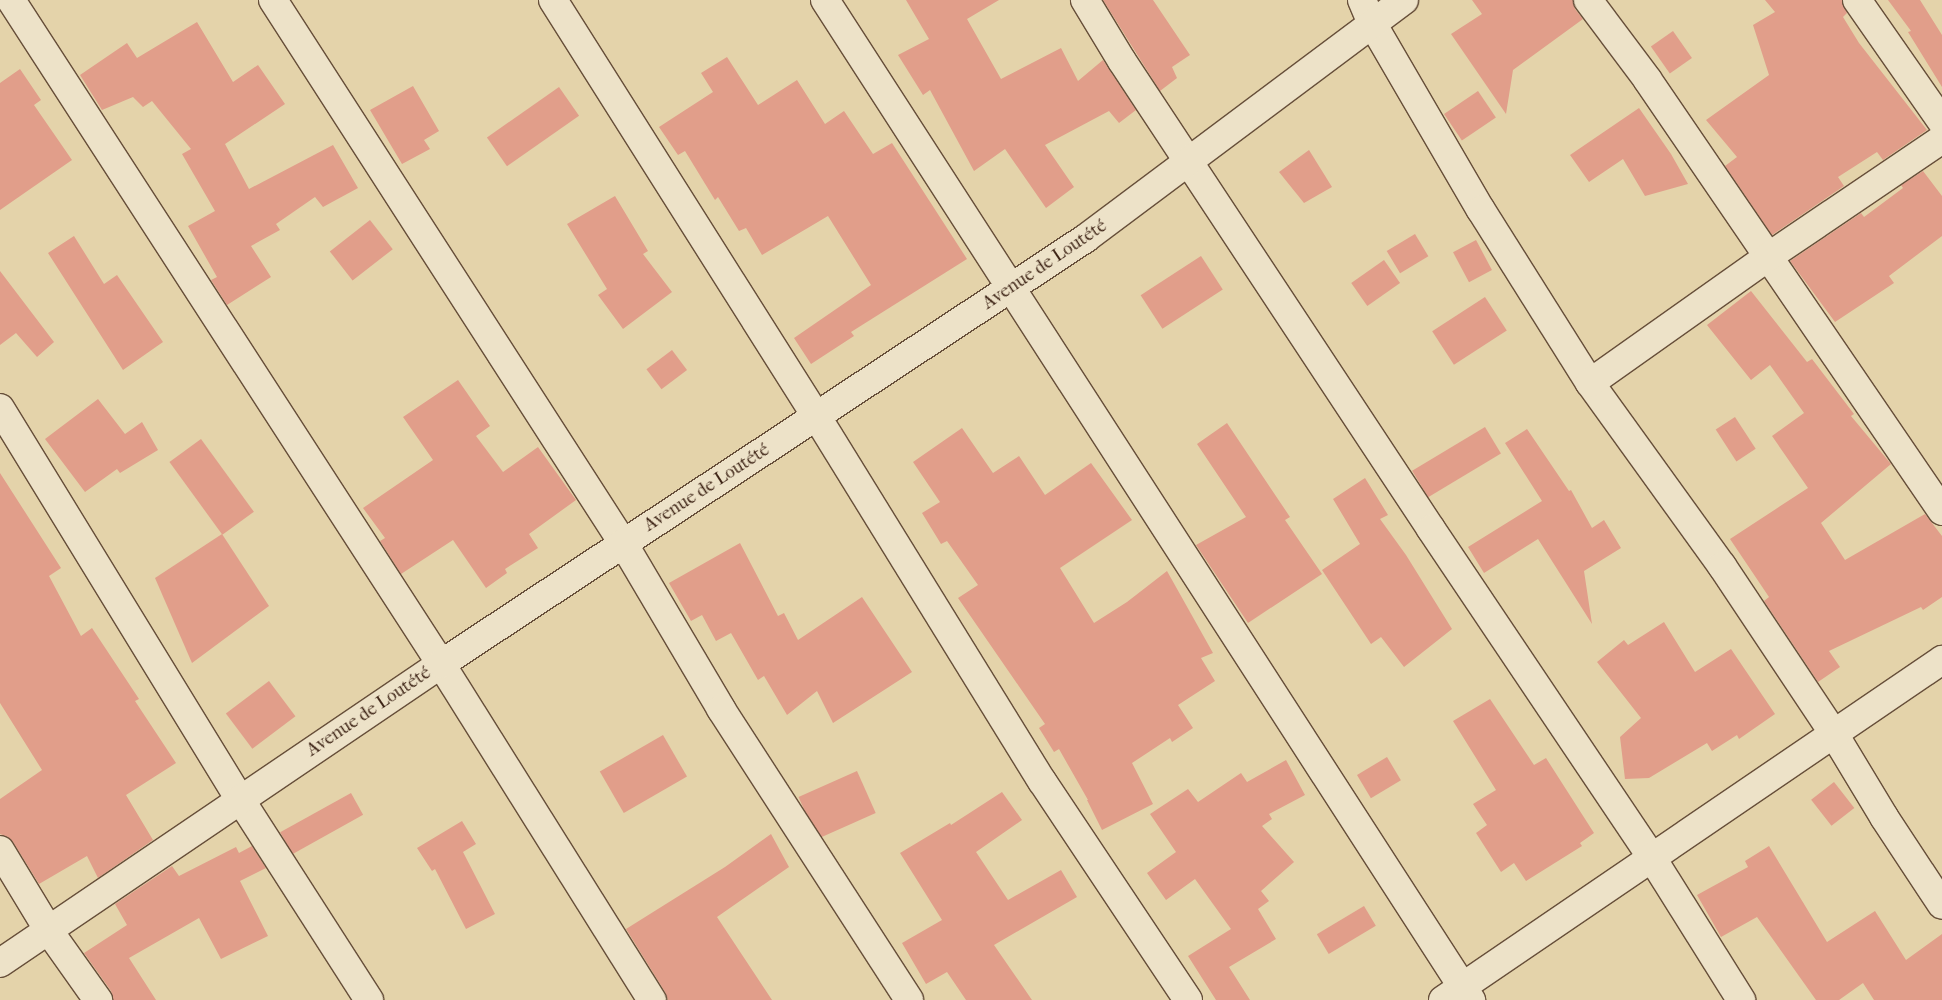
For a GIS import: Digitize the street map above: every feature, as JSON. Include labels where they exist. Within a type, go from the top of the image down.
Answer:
[{"type":"street","points":[[11,0],[441,664],[652,1000]]},
{"type":"street","points":[[273,0],[623,543],[721,710],[909,1000]]},
{"type":"street","points":[[553,0],[817,417],[1042,781],[1188,1000]]},
{"type":"street","points":[[825,0],[1012,288],[1459,996],[1652,858],[1942,660]]},
{"type":"street","points":[[1085,0],[1189,162],[1431,529],[1652,858],[1740,1000]]},
{"type":"street","name":"Avenue de Loutété","points":[[0,963],[50,932],[240,799],[441,664],[1086,238],[1189,162],[1367,11],[1404,0]]},
{"type":"street","points":[[1588,0],[1647,80],[1942,511]]},
{"type":"street","points":[[1857,0],[1942,122]]},
{"type":"street","points":[[1367,11],[1481,210],[1590,383],[1722,566],[1834,734],[1884,817],[1942,905]]},
{"type":"street","points":[[1590,383],[1768,257],[1942,139]]},
{"type":"street","points":[[0,408],[240,799],[369,1000]]},
{"type":"street","points":[[0,850],[50,932],[98,1000]]},
{"type":"building","points":[[906,0],[999,0],[967,19],[1001,79],[1061,48],[1078,81],[1103,60],[1136,110],[1119,123],[1109,111],[1045,145],[1074,187],[1046,208],[1005,149],[974,171],[930,90],[923,95],[898,55],[929,39]]},
{"type":"building","points":[[1103,0],[1153,0],[1190,55],[1172,67],[1177,78],[1160,91]]},
{"type":"building","points":[[1472,0],[1573,0],[1575,9],[1583,19],[1513,70],[1506,114],[1451,34],[1482,14]]},
{"type":"building","points":[[1765,0],[1842,0],[1847,13],[1843,17],[1859,43],[1927,130],[1883,160],[1877,152],[1838,177],[1844,186],[1772,235],[1725,166],[1737,157],[1706,120],[1769,75],[1753,25],[1775,12]]},
{"type":"building","points":[[1888,0],[1920,0],[1942,35],[1942,87],[1908,32],[1911,31]]},
{"type":"building","points":[[197,22],[233,82],[258,65],[285,104],[225,144],[249,189],[333,145],[358,188],[323,207],[315,197],[276,224],[280,230],[251,246],[271,277],[227,305],[211,280],[217,277],[188,226],[215,211],[182,154],[191,149],[152,101],[143,107],[133,97],[102,110],[80,75],[127,43],[137,58]]},
{"type":"building","points":[[1673,31],[1692,58],[1670,74],[1651,46]]},
{"type":"building","points":[[727,57],[758,105],[797,80],[825,124],[844,111],[873,154],[892,143],[967,259],[851,332],[854,336],[811,364],[794,338],[871,285],[828,216],[762,255],[746,228],[739,231],[718,197],[715,200],[685,151],[678,155],[659,127],[713,92],[701,73]]},
{"type":"building","points":[[20,69],[41,100],[34,105],[72,160],[0,210],[0,83]]},
{"type":"building","points":[[413,86],[439,131],[424,140],[430,149],[402,164],[370,110]]},
{"type":"building","points":[[559,87],[579,116],[507,166],[487,137]]},
{"type":"building","points":[[1478,91],[1496,118],[1462,140],[1444,114]]},
{"type":"building","points":[[1639,108],[1671,154],[1688,184],[1645,196],[1623,159],[1589,182],[1570,155]]},
{"type":"building","points":[[1309,150],[1332,187],[1304,203],[1279,172]]},
{"type":"building","points":[[1923,171],[1942,196],[1942,236],[1889,276],[1894,283],[1835,322],[1790,261],[1861,213],[1864,217],[1903,188],[1901,185]]},
{"type":"building","points":[[615,196],[648,251],[643,254],[672,292],[623,329],[598,295],[607,289],[567,224]]},
{"type":"building","points":[[370,220],[393,249],[353,281],[330,251]]},
{"type":"building","points":[[1415,234],[1428,256],[1400,273],[1387,251]]},
{"type":"building","points":[[74,236],[104,284],[117,275],[163,342],[123,370],[48,253]]},
{"type":"building","points":[[1476,240],[1492,270],[1469,282],[1453,252]]},
{"type":"building","points":[[1201,256],[1223,290],[1162,329],[1141,295]]},
{"type":"building","points":[[1384,260],[1400,283],[1367,306],[1351,283]]},
{"type":"building","points":[[0,271],[54,342],[37,357],[16,333],[0,345]]},
{"type":"building","points":[[1751,291],[1807,362],[1812,359],[1854,414],[1851,416],[1891,464],[1821,523],[1845,560],[1925,514],[1942,536],[1942,597],[1923,610],[1921,607],[1829,651],[1840,667],[1818,682],[1764,601],[1769,597],[1730,539],[1808,488],[1772,436],[1804,413],[1770,365],[1751,380],[1707,325]]},
{"type":"building","points":[[1485,297],[1507,331],[1454,365],[1432,331]]},
{"type":"building","points":[[672,350],[687,370],[661,389],[646,369]]},
{"type":"building","points":[[458,380],[490,426],[476,436],[503,472],[538,447],[576,500],[529,534],[538,548],[505,569],[507,573],[486,588],[453,540],[401,574],[380,541],[385,538],[363,508],[433,460],[403,417]]},
{"type":"building","points":[[98,399],[125,434],[142,422],[158,450],[120,473],[117,469],[85,492],[45,439]]},
{"type":"building","points":[[1735,417],[1756,449],[1736,461],[1716,430]]},
{"type":"building","points":[[1227,423],[1290,517],[1285,520],[1322,574],[1248,623],[1196,545],[1246,517],[1197,444]]},
{"type":"building","points":[[1485,427],[1501,454],[1428,497],[1412,471]]},
{"type":"building","points":[[962,428],[993,473],[1019,456],[1045,495],[1091,463],[1132,520],[1060,568],[1094,623],[1127,602],[1167,571],[1213,653],[1201,658],[1215,681],[1178,705],[1193,728],[1172,742],[1170,738],[1132,763],[1153,804],[1102,830],[1088,800],[1059,749],[1054,752],[1039,728],[1045,724],[958,598],[978,585],[947,541],[941,544],[922,513],[940,502],[913,462]]},
{"type":"building","points":[[1527,429],[1569,491],[1571,490],[1592,528],[1604,520],[1621,548],[1584,571],[1592,624],[1538,539],[1484,573],[1468,547],[1542,501],[1505,443]]},
{"type":"building","points":[[201,439],[254,512],[222,535],[169,462]]},
{"type":"building","points":[[0,473],[61,568],[49,576],[81,636],[92,628],[139,699],[135,701],[176,763],[126,795],[153,840],[98,878],[87,856],[39,884],[13,842],[8,837],[0,834],[0,799],[42,770],[0,703]]},
{"type":"building","points":[[1365,478],[1388,515],[1380,519],[1406,555],[1452,629],[1404,667],[1381,637],[1371,644],[1322,570],[1360,544],[1333,499]]},
{"type":"building","points":[[222,534],[269,606],[192,663],[155,578]]},
{"type":"building","points":[[740,543],[778,616],[784,613],[798,640],[862,597],[912,672],[833,723],[817,691],[787,715],[764,676],[758,680],[731,633],[716,641],[702,615],[691,621],[669,583]]},
{"type":"building","points":[[1664,622],[1695,672],[1731,649],[1775,714],[1739,739],[1737,735],[1712,751],[1707,743],[1649,778],[1625,779],[1620,737],[1641,718],[1597,662],[1624,640],[1628,645]]},
{"type":"building","points":[[269,681],[295,716],[252,749],[226,713]]},
{"type":"building","points":[[1490,699],[1534,765],[1546,758],[1594,833],[1580,843],[1582,846],[1526,881],[1514,863],[1501,872],[1476,833],[1487,825],[1473,804],[1496,790],[1453,721]]},
{"type":"building","points":[[663,735],[687,777],[624,813],[600,772]]},
{"type":"building","points":[[1387,757],[1401,780],[1371,798],[1357,775]]},
{"type":"building","points":[[1286,760],[1305,795],[1269,814],[1272,819],[1262,826],[1294,862],[1261,891],[1269,901],[1258,909],[1276,939],[1229,967],[1250,1000],[1216,1000],[1188,956],[1231,929],[1195,879],[1166,900],[1147,873],[1176,852],[1150,814],[1188,789],[1198,802],[1241,773],[1247,782]]},
{"type":"building","points":[[857,771],[876,813],[817,839],[799,797]]},
{"type":"building","points":[[1834,782],[1854,808],[1831,826],[1811,800]]},
{"type":"building","points":[[1002,792],[1022,820],[976,852],[1008,900],[1061,870],[1077,897],[994,945],[1032,1000],[966,1000],[947,972],[926,984],[902,943],[942,920],[900,853],[950,823],[951,825]]},
{"type":"building","points":[[351,793],[363,815],[292,854],[280,832]]},
{"type":"building","points":[[462,821],[476,844],[463,852],[495,914],[466,929],[435,869],[432,871],[417,848]]},
{"type":"building","points":[[771,834],[789,867],[717,917],[772,1000],[668,1000],[626,929],[725,867]]},
{"type":"building","points":[[252,846],[266,868],[240,881],[268,936],[221,959],[199,918],[129,958],[156,1000],[113,1000],[111,991],[84,953],[127,925],[115,904],[172,866],[179,876],[236,847],[239,853]]},
{"type":"building","points":[[1769,846],[1827,942],[1875,911],[1906,960],[1942,934],[1942,1000],[1874,1000],[1863,983],[1839,1000],[1816,1000],[1757,917],[1721,937],[1697,895],[1748,867],[1745,861]]},
{"type":"building","points":[[1364,906],[1376,926],[1329,954],[1317,934]]}]
